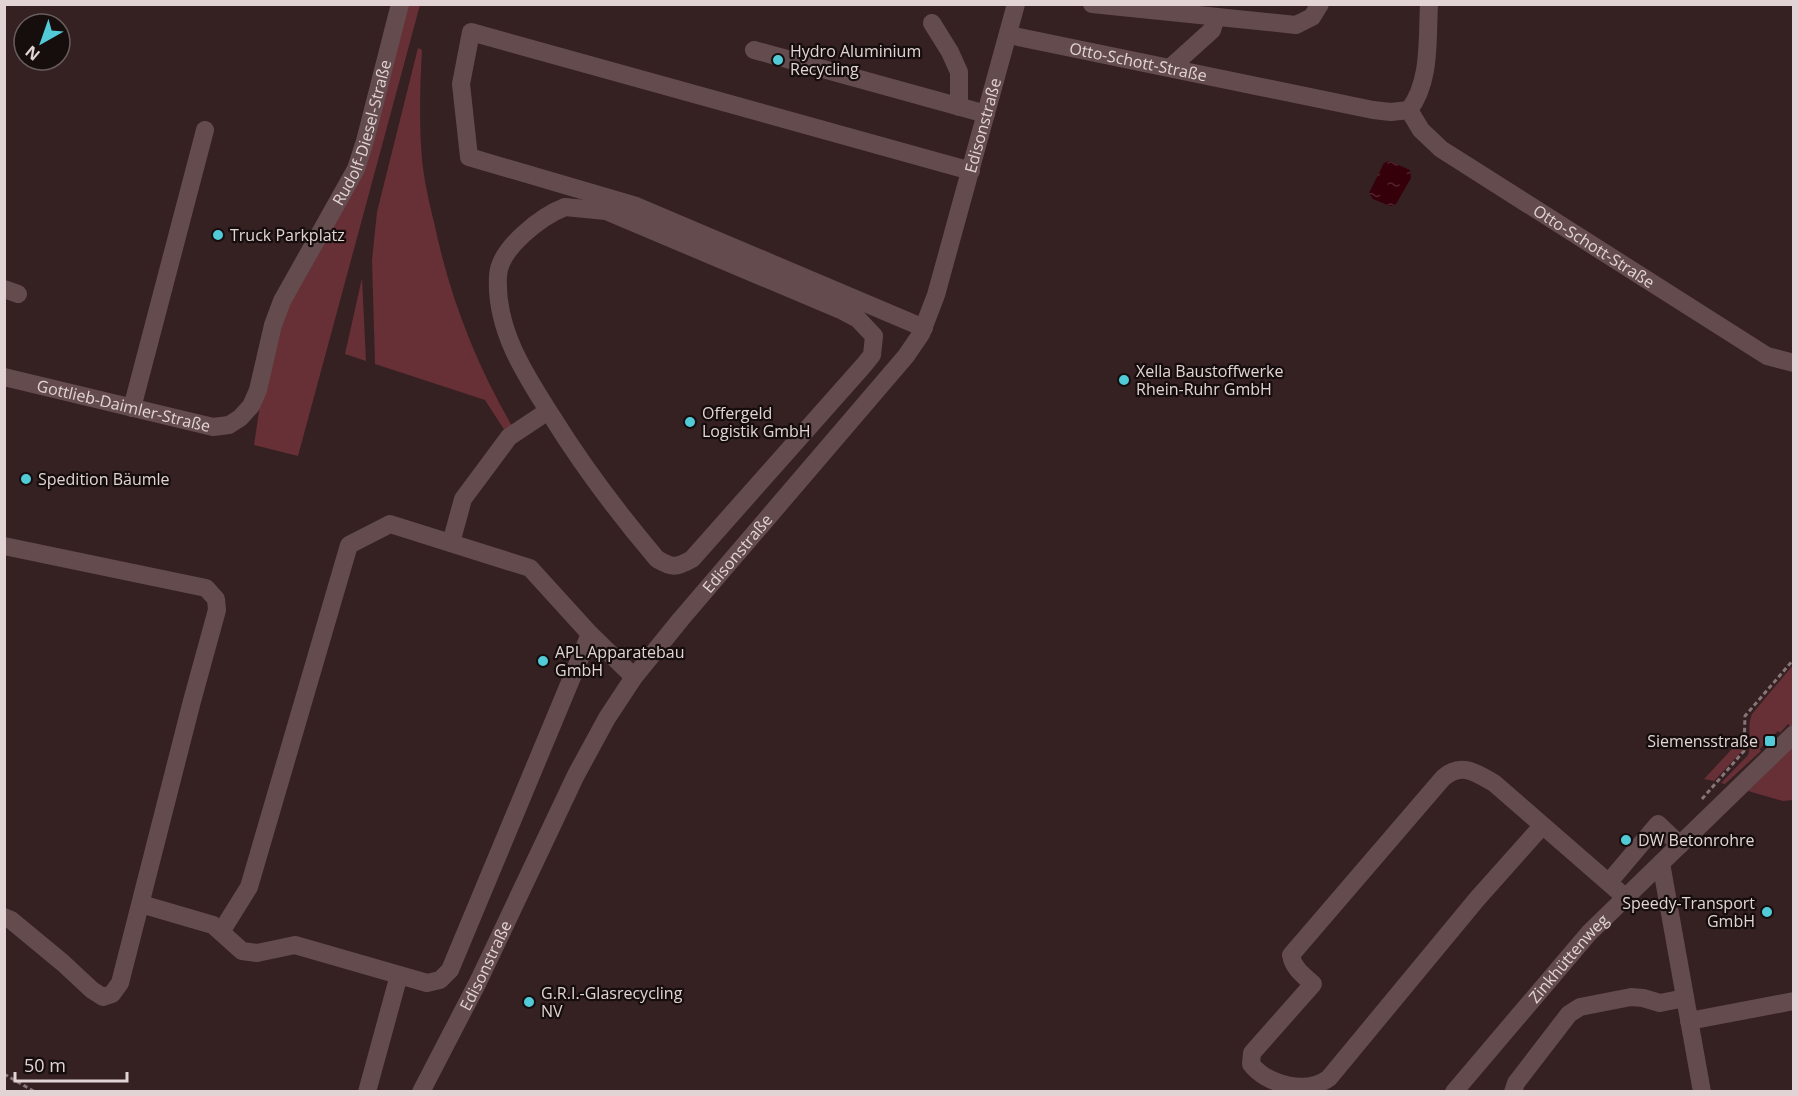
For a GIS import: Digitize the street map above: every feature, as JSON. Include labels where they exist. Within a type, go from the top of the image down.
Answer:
[{"type":"street","name":"Rudolf-Diesel-Straße","points":[[240,417],[251,406],[258,390],[273,325],[282,301],[356,170],[400,4]]},
{"type":"street","name":"Edisonstraße","points":[[422,1092],[478,982],[576,775],[634,677],[906,356],[924,328],[936,295],[1016,4]]},
{"type":"street","points":[[1092,4],[1296,25],[1312,17],[1320,4]]},
{"type":"street","points":[[1409,110],[1419,97],[1425,68],[1429,4]]},
{"type":"street","points":[[1170,68],[1212,30],[1216,17]]},
{"type":"street","points":[[932,23],[950,52],[958,72],[960,107]]},
{"type":"street","points":[[924,328],[636,206],[469,157],[461,84],[471,32],[971,171]]},
{"type":"street","name":"Otto-Schott-Straße","points":[[1009,35],[1373,110],[1390,112],[1409,110],[1421,130],[1441,149],[1767,356],[1794,363]]},
{"type":"street","points":[[754,50],[986,114]]},
{"type":"street","points":[[132,408],[205,130]]},
{"type":"street","points":[[566,207],[606,211],[628,220],[843,311],[858,319],[874,336],[872,356],[692,559],[681,565],[670,566],[657,558],[579,460],[548,411],[512,348],[502,318],[498,274],[504,255],[537,222],[551,212],[566,207]]},
{"type":"street","name":"Gottlieb-Daimler-Straße","points":[[4,377],[213,427],[229,425],[240,417]]},
{"type":"street","points":[[451,543],[463,499],[509,437],[548,411]]},
{"type":"street","points":[[221,932],[249,887],[349,545],[390,524],[530,568],[590,634],[634,677]]},
{"type":"street","points":[[4,546],[206,588],[216,599],[217,610],[120,983],[112,994],[103,997],[11,920],[4,917]]},
{"type":"street","points":[[141,904],[213,925],[242,951],[257,952],[295,945],[428,983],[440,980],[450,970],[590,634]]},
{"type":"street","name":"Zinkhüttenweg","points":[[1454,1092],[1590,933],[1794,734]]},
{"type":"street","points":[[1542,826],[1329,1078],[1321,1084],[1311,1086],[1281,1084],[1265,1078],[1256,1070],[1251,1064],[1252,1053],[1313,984],[1298,971],[1292,962],[1291,955],[1451,771],[1460,769],[1480,775],[1494,783],[1625,897]]},
{"type":"street","points":[[1609,882],[1658,824],[1680,845]]},
{"type":"street","points":[[1661,863],[1702,1092]]},
{"type":"street","points":[[367,1092],[399,975]]},
{"type":"street","points":[[1513,1092],[1516,1083],[1569,1014],[1580,1007],[1630,997],[1660,1003],[1685,998]]},
{"type":"street","points":[[1689,1021],[1794,1001]]},
{"type":"path","points":[[1697,803],[1741,756],[1746,744],[1745,716],[1794,659]]},
{"type":"path","points":[[4,1074],[35,1092]]},
{"type":"shaded area","points":[[407,5],[420,5],[298,456],[254,445],[260,405],[289,301],[356,183]]},
{"type":"shaded area","points":[[418,48],[422,50],[420,132],[422,159],[430,207],[447,276],[465,327],[486,377],[512,426],[505,431],[485,400],[375,364],[372,260],[377,212]]},
{"type":"shaded area","points":[[362,278],[366,361],[345,354]]},
{"type":"shaded area","points":[[1793,665],[1793,724],[1791,727],[1788,724],[1780,733],[1778,731],[1760,749],[1761,751],[1725,784],[1721,783],[1748,755],[1752,714]]},
{"type":"shaded area","points":[[1744,736],[1742,751],[1714,781],[1704,779]]},
{"type":"shaded area","points":[[1793,746],[1793,800],[1783,801],[1748,791]]},
{"type":"water","points":[[1389,161],[1410,170],[1411,178],[1396,204],[1390,206],[1373,199],[1369,193],[1384,163]]},
{"type":"place","name":"Hydro Aluminium Recycling","points":[[778,60]]},
{"type":"place","name":"Truck Parkplatz","points":[[218,235]]},
{"type":"place","name":"Xella Baustoffwerke Rhein-Ruhr GmbH","points":[[1124,380]]},
{"type":"place","name":"Offergeld Logistik GmbH","points":[[690,422]]},
{"type":"place","name":"Spedition Bäumle","points":[[26,479]]},
{"type":"place","name":"APL Apparatebau GmbH","points":[[543,661]]},
{"type":"place","name":"Siemensstraße","points":[[1770,741]]},
{"type":"place","name":"DW Betonrohre","points":[[1626,840]]},
{"type":"place","name":"Speedy-Transport GmbH","points":[[1767,912]]},
{"type":"place","name":"G.R.I.-Glasrecycling NV","points":[[529,1002]]}]
